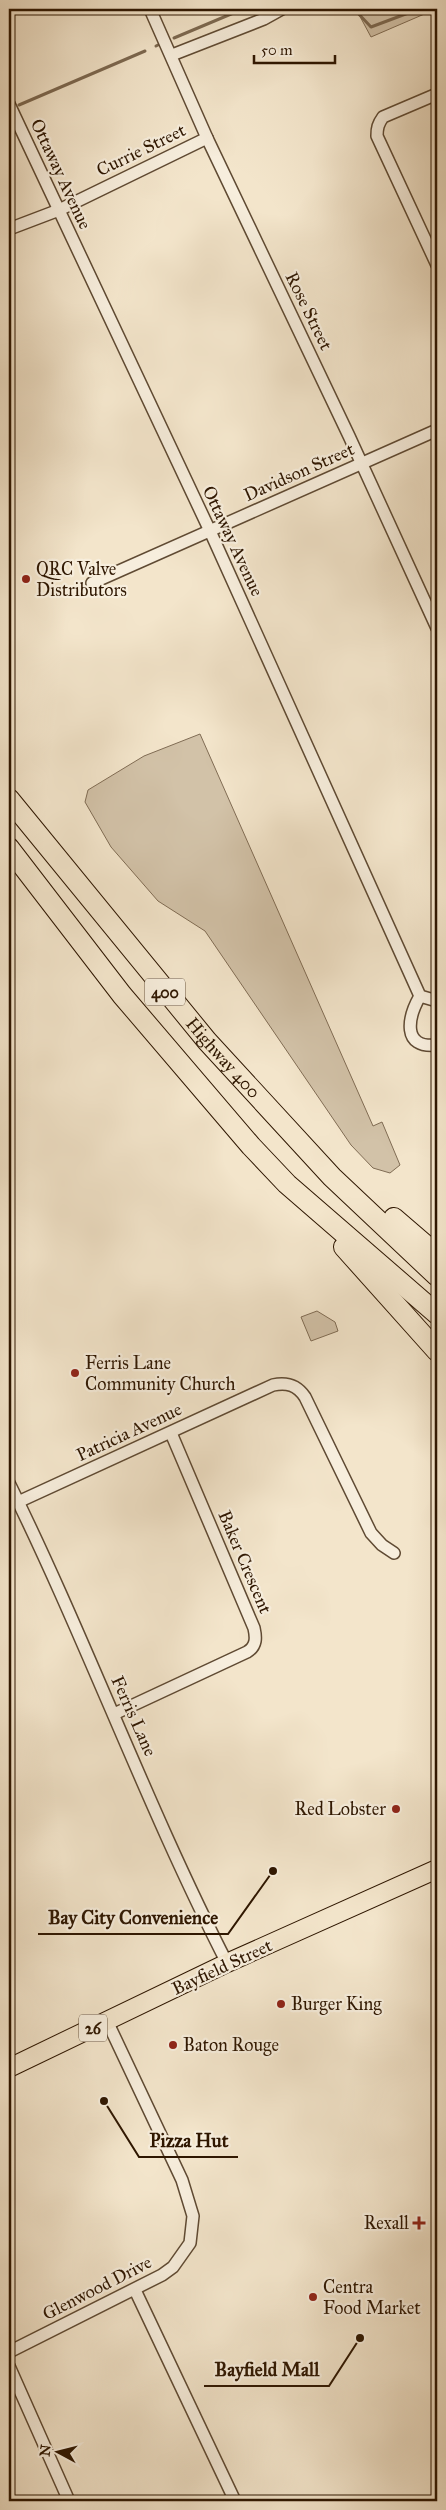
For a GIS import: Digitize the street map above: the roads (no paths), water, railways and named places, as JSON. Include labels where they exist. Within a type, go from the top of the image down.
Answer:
[{"type":"highway","name":"Highway 400","points":[[9,799],[207,1041],[332,1177],[437,1276]]},
{"type":"highway","name":"Highway 400","points":[[9,848],[122,995],[251,1146],[287,1184],[437,1314]]},
{"type":"highway","points":[[332,1177],[381,1206],[437,1255]]},
{"type":"highway","points":[[287,1184],[437,1352]]},
{"type":"main road","name":"Bayfield Street","points":[[9,2068],[227,1964],[437,1869]]},
{"type":"street","name":"Rose Street","points":[[150,9],[172,55],[207,138],[362,464],[437,628]]},
{"type":"street","points":[[172,55],[264,19],[282,9]]},
{"type":"street","points":[[437,94],[383,118],[378,123],[377,131],[437,265]]},
{"type":"street","name":"Ottaway Avenue","points":[[9,104],[210,531],[420,996]]},
{"type":"street","name":"Currie Street","points":[[9,229],[59,210],[207,138]]},
{"type":"street","name":"Davidson Street","points":[[92,583],[437,430]]},
{"type":"street","points":[[437,1001],[420,996],[410,1014],[409,1028],[419,1042],[427,1046],[437,1045]]},
{"type":"street","name":"Patricia Avenue","points":[[18,1502],[273,1385],[288,1384],[296,1387],[305,1397],[371,1533],[382,1545],[394,1553]]},
{"type":"street","name":"Baker Crescent","points":[[114,1714],[247,1652],[254,1645],[256,1635],[254,1628],[171,1433]]},
{"type":"street","name":"Ferris Lane","points":[[9,1483],[114,1714],[187,1881],[227,1964]]},
{"type":"street","name":"Glenwood Drive","points":[[9,2352],[162,2275],[174,2267],[190,2243],[193,2216],[182,2180],[107,2021]]},
{"type":"street","points":[[135,2290],[235,2501]]},
{"type":"street","points":[[9,2366],[69,2501]]},
{"type":"waterway","points":[[174,38],[243,9]]},
{"type":"waterway","points":[[354,9],[371,27],[419,9]]},
{"type":"waterway","points":[[19,105],[145,51]]},
{"type":"place","name":"QRC Valve Distributors","points":[[26,579]]},
{"type":"place","name":"Ferris Lane Community Church","points":[[75,1373]]},
{"type":"place","name":"Red Lobster","points":[[396,1809]]},
{"type":"place","name":"Bay City Convenience","points":[[273,1871]]},
{"type":"place","name":"Burger King","points":[[281,2004]]},
{"type":"place","name":"Baton Rouge","points":[[173,2045]]},
{"type":"place","name":"Pizza Hut","points":[[104,2101]]},
{"type":"place","name":"Rexall","points":[[419,2223]]},
{"type":"place","name":"Centra Food Market","points":[[313,2297]]},
{"type":"place","name":"Bayfield Mall","points":[[360,2338]]}]
